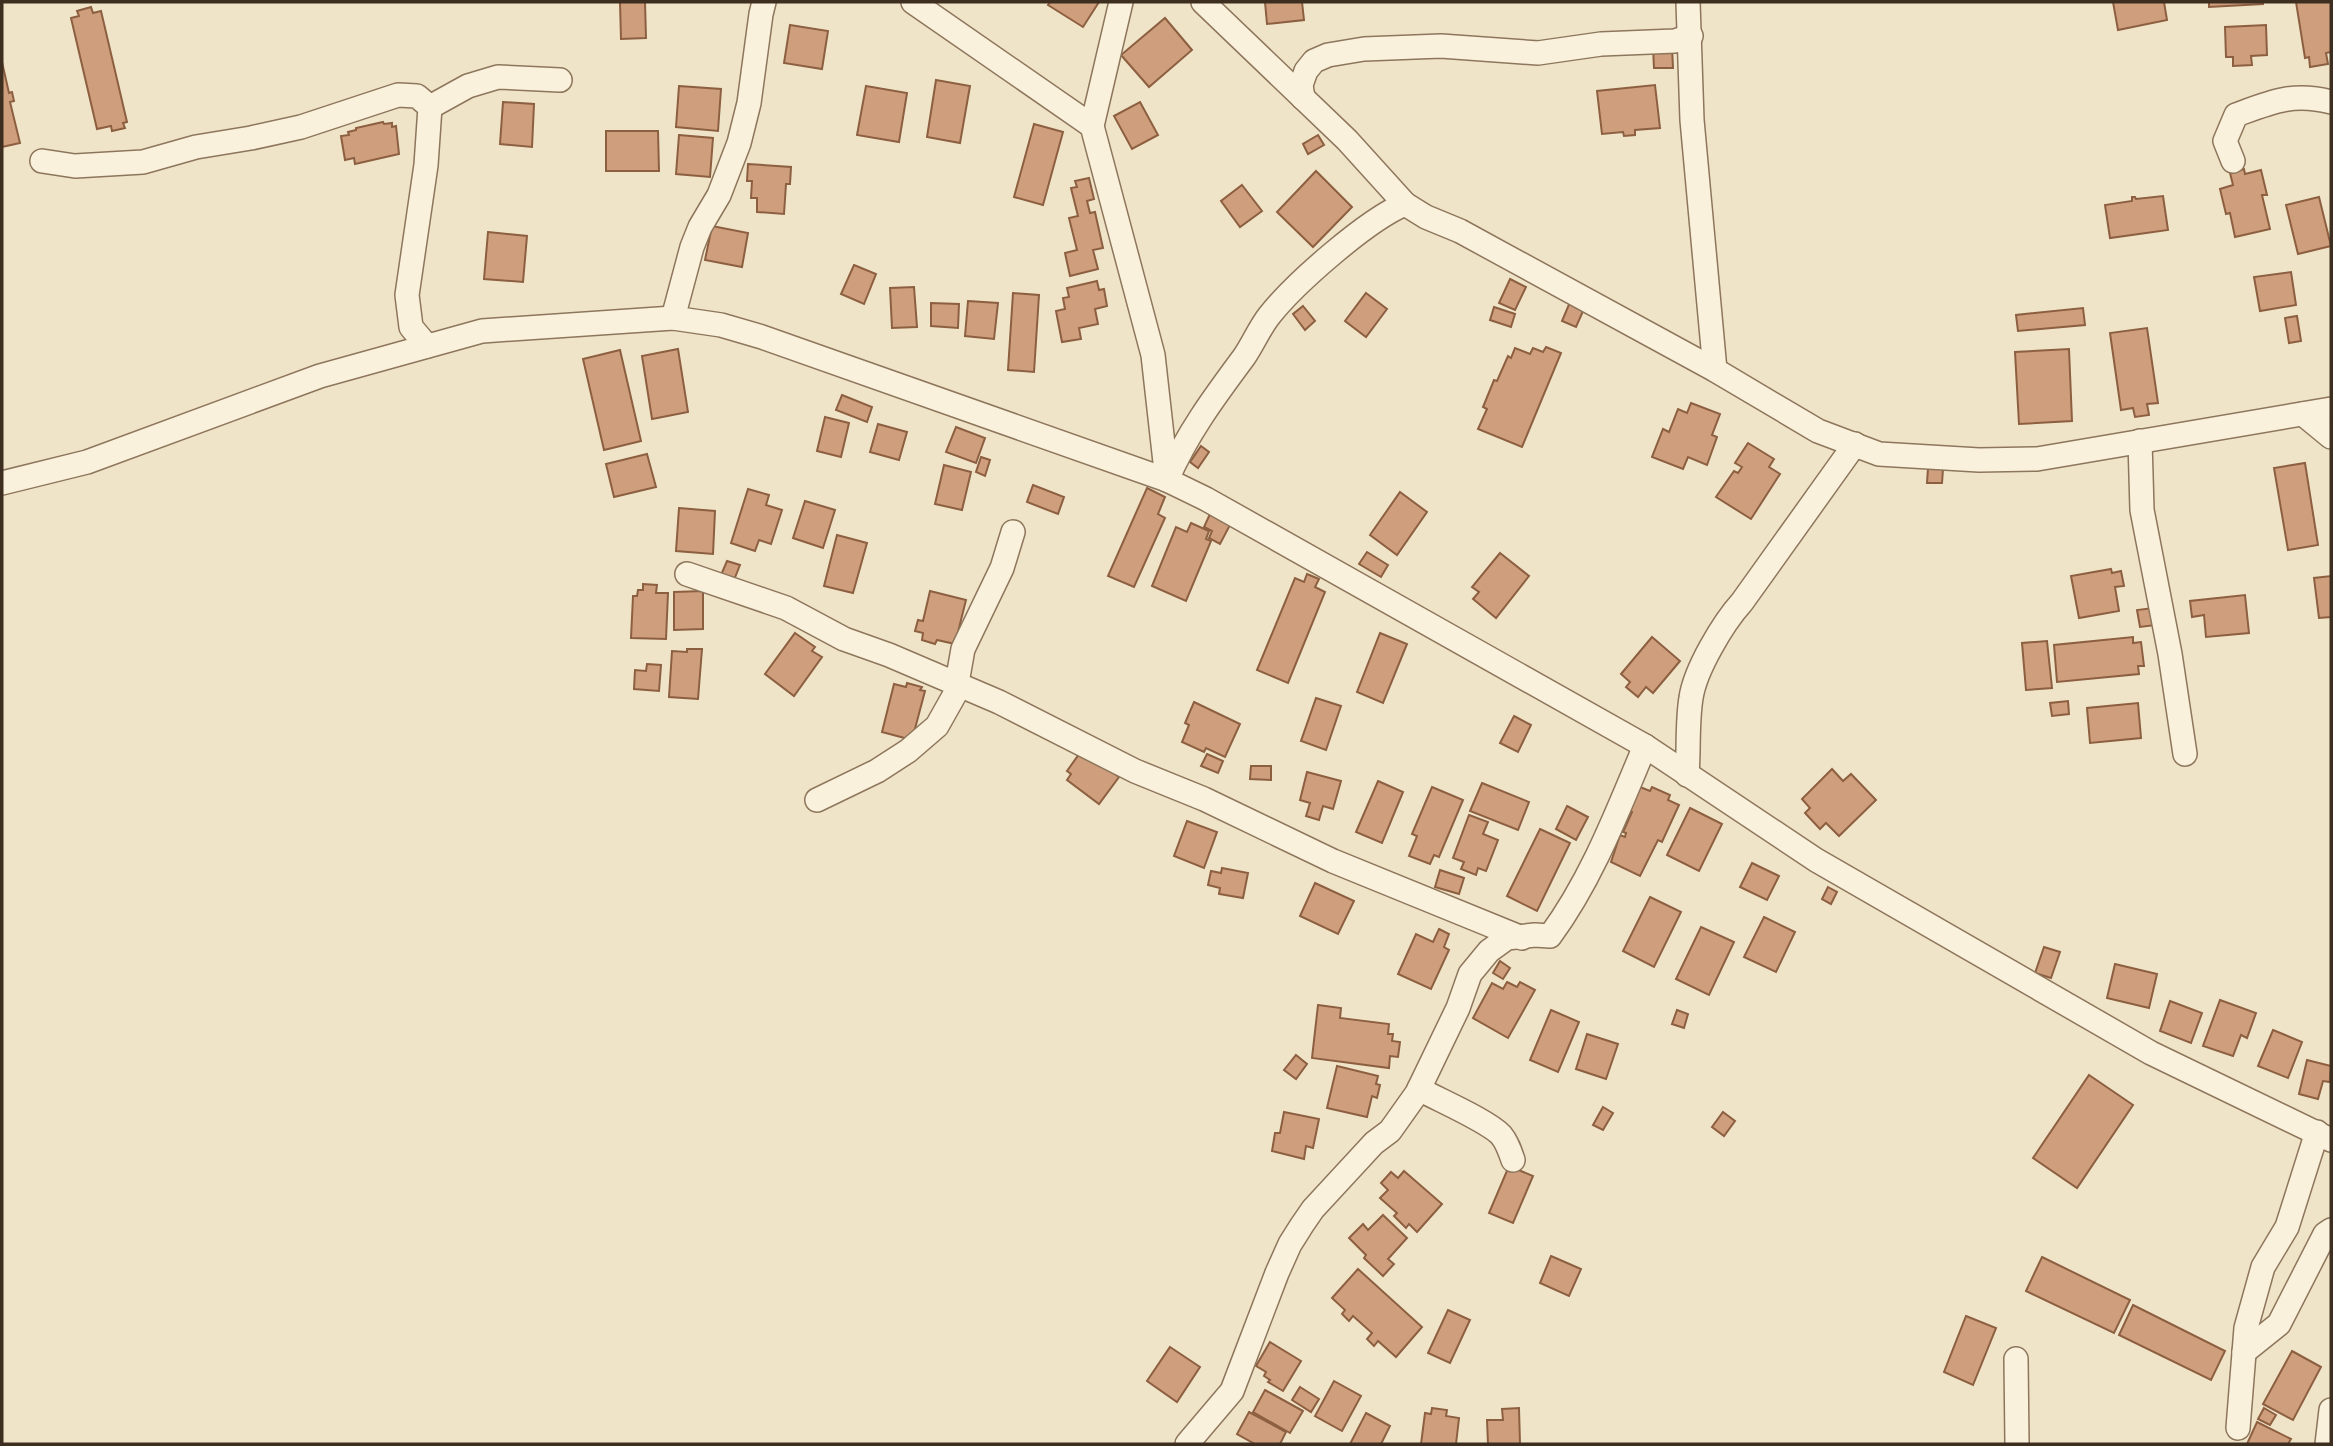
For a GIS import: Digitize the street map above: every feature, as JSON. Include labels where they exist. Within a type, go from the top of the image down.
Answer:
[{"type":"street","points":[[673,318],[692,247],[700,227],[719,195],[739,143],[749,103],[764,2]]},
{"type":"street","points":[[914,2],[1093,126]]},
{"type":"street","points":[[1121,2],[1093,126],[1153,355],[1167,480]]},
{"type":"street","points":[[1203,2],[1347,140],[1405,205],[1426,217],[1460,230],[1715,370],[1818,431],[1879,453],[1979,460],[2036,458],[2331,409]]},
{"type":"street","points":[[1688,2],[1692,121],[1715,370]]},
{"type":"street","points":[[1303,98],[1301,85],[1306,71],[1314,61],[1328,55],[1363,49],[1441,46],[1538,52],[1601,44],[1675,41],[1691,36]]},
{"type":"street","points":[[430,107],[468,86],[498,77],[560,80]]},
{"type":"street","points":[[42,161],[75,166],[144,162],[195,147],[301,127],[398,95],[417,96],[430,107]]},
{"type":"street","points":[[2233,161],[2225,141],[2236,116],[2279,99],[2318,99],[2331,102]]},
{"type":"street","points":[[427,346],[411,327],[407,295],[426,165],[430,107]]},
{"type":"street","points":[[1167,480],[1207,407],[1269,317],[1324,261],[1389,211],[1405,205]]},
{"type":"street","points":[[2,483],[87,462],[320,376],[481,331],[673,318],[721,325],[762,337],[1167,480],[1206,499],[1645,746],[1816,860],[2151,1053],[2324,1136],[2287,1227],[2263,1267],[2246,1328],[2238,1428]]},
{"type":"street","points":[[2303,414],[2331,437]]},
{"type":"street","points":[[2140,441],[2142,510],[2170,654],[2185,754]]},
{"type":"street","points":[[1688,775],[1691,699],[1695,679],[1727,618],[1742,602],[1855,444]]},
{"type":"street","points":[[817,800],[877,771],[908,751],[937,726],[955,694],[963,649],[1002,568],[1013,532]]},
{"type":"street","points":[[687,574],[786,608],[844,639],[889,655],[1051,727],[1135,771],[1204,799],[1333,861],[1522,938]]},
{"type":"street","points":[[1187,1444],[1231,1391],[1277,1273],[1301,1225],[1374,1143],[1390,1130],[1419,1089],[1458,1007],[1469,974],[1489,951],[1507,938],[1550,936],[1562,920],[1607,836],[1645,746]]},
{"type":"street","points":[[1419,1089],[1488,1125],[1500,1135],[1510,1149],[1513,1160]]},
{"type":"street","points":[[2244,1352],[2279,1324],[2325,1234],[2331,1230]]},
{"type":"street","points":[[2016,1359],[2017,1444]]},
{"type":"street","points":[[2327,1444],[2331,1410]]},
{"type":"building","points":[[620,2],[645,2],[646,38],[621,39]]},
{"type":"building","points":[[1050,2],[1099,2],[1083,27],[1048,5]]},
{"type":"building","points":[[1265,2],[1302,2],[1304,20],[1267,24]]},
{"type":"building","points":[[2113,2],[2164,2],[2167,20],[2118,30]]},
{"type":"building","points":[[2209,2],[2263,2],[2263,4],[2209,7]]},
{"type":"building","points":[[2296,2],[2331,2],[2331,52],[2326,53],[2328,64],[2310,67],[2309,57],[2305,58]]},
{"type":"building","points":[[91,7],[93,13],[101,11],[127,122],[123,123],[125,128],[112,131],[111,126],[97,129],[71,18],[79,16],[77,11]]},
{"type":"building","points":[[1165,18],[1192,50],[1149,87],[1121,55]]},
{"type":"building","points":[[790,25],[828,31],[822,69],[784,63]]},
{"type":"building","points":[[2266,25],[2267,55],[2251,56],[2252,65],[2233,66],[2233,57],[2226,57],[2225,27]]},
{"type":"building","points":[[1672,47],[1673,68],[1654,68],[1653,48]]},
{"type":"building","points":[[2,62],[9,93],[12,92],[14,101],[10,102],[20,143],[2,147]]},
{"type":"building","points":[[936,80],[970,86],[960,143],[927,137]]},
{"type":"building","points":[[1655,85],[1660,128],[1635,130],[1635,135],[1624,136],[1623,132],[1602,134],[1597,91]]},
{"type":"building","points":[[679,86],[721,89],[718,131],[676,127]]},
{"type":"building","points":[[866,86],[907,93],[899,142],[857,135]]},
{"type":"building","points":[[503,102],[534,104],[532,147],[500,144]]},
{"type":"building","points":[[1140,102],[1158,135],[1132,149],[1114,116]]},
{"type":"building","points":[[383,122],[392,123],[392,127],[396,126],[399,154],[355,164],[354,158],[345,160],[341,136],[349,135],[348,132],[356,128]]},
{"type":"building","points":[[1034,124],[1063,132],[1043,205],[1014,197]]},
{"type":"building","points":[[606,131],[658,131],[659,171],[606,171]]},
{"type":"building","points":[[679,135],[713,138],[710,177],[676,174]]},
{"type":"building","points":[[1318,135],[1324,145],[1308,154],[1303,144]]},
{"type":"building","points":[[748,164],[791,167],[790,184],[786,184],[784,214],[757,212],[757,198],[751,198],[752,181],[747,181]]},
{"type":"building","points":[[2244,169],[2245,174],[2261,170],[2267,195],[2262,195],[2270,229],[2235,237],[2230,213],[2226,214],[2220,189],[2233,185],[2230,173]]},
{"type":"building","points":[[1316,171],[1352,207],[1313,247],[1277,212]]},
{"type":"building","points":[[1089,178],[1094,199],[1087,201],[1090,213],[1095,212],[1103,248],[1093,250],[1098,269],[1070,276],[1065,253],[1077,250],[1069,218],[1078,216],[1071,188],[1077,187],[1075,181]]},
{"type":"building","points":[[1242,185],[1262,211],[1240,227],[1221,201]]},
{"type":"building","points":[[2163,196],[2168,230],[2110,238],[2105,205],[2132,201],[2132,197],[2136,199]]},
{"type":"building","points":[[2319,197],[2331,246],[2298,254],[2286,205]]},
{"type":"building","points":[[712,226],[748,233],[742,267],[705,260]]},
{"type":"building","points":[[488,232],[527,236],[523,282],[484,279]]},
{"type":"building","points":[[854,265],[876,274],[864,304],[841,294]]},
{"type":"building","points":[[2291,272],[2296,305],[2260,311],[2254,277]]},
{"type":"building","points":[[1510,279],[1526,287],[1515,310],[1499,303]]},
{"type":"building","points":[[1097,281],[1099,290],[1104,289],[1107,306],[1095,309],[1098,324],[1079,328],[1081,339],[1062,342],[1056,311],[1065,309],[1063,298],[1069,297],[1067,288]]},
{"type":"building","points":[[914,287],[917,327],[892,328],[890,288]]},
{"type":"building","points":[[1013,293],[1039,295],[1034,372],[1008,370]]},
{"type":"building","points":[[1366,293],[1387,309],[1366,337],[1345,321]]},
{"type":"building","points":[[968,301],[998,303],[994,339],[965,336]]},
{"type":"building","points":[[1570,302],[1584,309],[1576,327],[1562,321]]},
{"type":"building","points":[[931,303],[959,304],[958,328],[931,326]]},
{"type":"building","points":[[1303,306],[1315,321],[1305,330],[1293,314]]},
{"type":"building","points":[[1494,307],[1515,314],[1511,327],[1490,320]]},
{"type":"building","points":[[2083,308],[2085,325],[2018,331],[2016,315]]},
{"type":"building","points":[[2297,316],[2301,341],[2289,343],[2285,318]]},
{"type":"building","points":[[2147,328],[2158,403],[2147,404],[2149,415],[2135,417],[2133,408],[2121,410],[2110,333]]},
{"type":"building","points":[[1546,347],[1561,353],[1522,447],[1478,429],[1487,409],[1483,407],[1494,380],[1497,381],[1508,356],[1511,358],[1515,348],[1530,354],[1533,348],[1543,352]]},
{"type":"building","points":[[678,349],[688,412],[652,419],[642,356]]},
{"type":"building","points":[[2069,349],[2072,421],[2019,424],[2015,352]]},
{"type":"building","points":[[620,350],[641,441],[604,450],[583,359]]},
{"type":"building","points":[[842,395],[872,407],[867,422],[836,410]]},
{"type":"building","points":[[1691,403],[1720,414],[1712,435],[1717,437],[1707,465],[1688,457],[1683,469],[1652,457],[1663,429],[1669,432],[1678,409],[1687,413]]},
{"type":"building","points":[[825,417],[849,423],[841,457],[817,451]]},
{"type":"building","points":[[878,424],[907,432],[899,460],[870,452]]},
{"type":"building","points":[[956,427],[985,438],[976,463],[946,452]]},
{"type":"building","points":[[1748,443],[1774,459],[1769,467],[1780,474],[1751,519],[1716,497],[1734,471],[1738,473],[1742,467],[1735,463]]},
{"type":"building","points":[[1201,446],[1209,452],[1198,468],[1190,462]]},
{"type":"building","points":[[647,454],[656,487],[614,497],[606,464]]},
{"type":"building","points":[[981,457],[990,460],[985,476],[976,472]]},
{"type":"building","points":[[2305,463],[2318,545],[2288,550],[2274,468]]},
{"type":"building","points":[[944,465],[971,472],[962,510],[935,504]]},
{"type":"building","points":[[1928,468],[1943,469],[1942,483],[1927,483]]},
{"type":"building","points":[[1033,485],[1064,497],[1058,514],[1027,502]]},
{"type":"building","points":[[1147,488],[1165,497],[1158,514],[1165,518],[1134,587],[1108,576]]},
{"type":"building","points":[[748,489],[769,495],[766,505],[782,510],[771,544],[759,540],[755,551],[731,543]]},
{"type":"building","points":[[1400,492],[1427,512],[1397,555],[1370,535]]},
{"type":"building","points":[[805,501],[835,510],[823,548],[793,538]]},
{"type":"building","points":[[679,508],[715,511],[713,554],[676,551]]},
{"type":"building","points":[[1210,514],[1230,525],[1220,544],[1209,538],[1212,531],[1204,527]]},
{"type":"building","points":[[1191,523],[1209,531],[1206,539],[1211,541],[1186,601],[1152,586],[1176,527],[1187,532]]},
{"type":"building","points":[[837,535],[867,543],[853,593],[824,586]]},
{"type":"building","points":[[1367,552],[1388,565],[1381,577],[1359,564]]},
{"type":"building","points":[[1500,553],[1529,576],[1496,618],[1473,599],[1479,592],[1472,587]]},
{"type":"building","points":[[727,561],[740,565],[734,580],[721,575]]},
{"type":"building","points":[[2111,569],[2112,573],[2121,571],[2124,586],[2115,587],[2119,611],[2079,618],[2071,576]]},
{"type":"building","points":[[1307,574],[1319,579],[1315,587],[1325,592],[1288,683],[1257,670],[1295,578],[1304,582]]},
{"type":"building","points":[[2331,576],[2331,617],[2319,618],[2314,578]]},
{"type":"building","points":[[643,584],[657,585],[656,593],[668,593],[666,639],[631,638],[633,596],[637,596],[638,590],[643,590]]},
{"type":"building","points":[[703,591],[703,629],[674,630],[674,592]]},
{"type":"building","points":[[930,591],[966,600],[955,644],[937,640],[935,644],[922,640],[923,633],[915,631],[918,620],[923,621]]},
{"type":"building","points":[[2245,595],[2249,633],[2206,637],[2204,615],[2192,617],[2190,601]]},
{"type":"building","points":[[2153,608],[2156,625],[2140,627],[2137,610]]},
{"type":"building","points":[[795,633],[815,647],[812,651],[822,657],[794,696],[765,674]]},
{"type":"building","points":[[1380,633],[1407,644],[1383,703],[1357,692]]},
{"type":"building","points":[[1652,637],[1680,661],[1653,693],[1646,687],[1638,697],[1626,687],[1630,682],[1621,674]]},
{"type":"building","points":[[2133,637],[2133,643],[2141,642],[2144,666],[2138,666],[2139,674],[2057,682],[2054,645]]},
{"type":"building","points":[[2047,641],[2052,688],[2026,690],[2022,643]]},
{"type":"building","points":[[687,649],[702,649],[698,699],[669,697],[672,651],[687,652]]},
{"type":"building","points":[[647,664],[661,665],[659,691],[634,689],[635,670],[646,671]]},
{"type":"building","points":[[907,683],[922,687],[920,690],[925,691],[912,740],[882,732],[894,684],[906,687]]},
{"type":"building","points":[[1316,698],[1341,706],[1326,750],[1301,741]]},
{"type":"building","points":[[2068,701],[2069,714],[2052,716],[2050,703]]},
{"type":"building","points":[[1194,702],[1240,724],[1225,757],[1206,748],[1204,752],[1182,742],[1189,725],[1185,723]]},
{"type":"building","points":[[2138,703],[2141,738],[2090,743],[2087,708]]},
{"type":"building","points":[[1514,716],[1531,725],[1518,752],[1500,743]]},
{"type":"building","points":[[1082,750],[1119,777],[1099,804],[1067,780],[1071,774],[1067,771]]},
{"type":"building","points":[[1207,754],[1223,761],[1218,773],[1201,766]]},
{"type":"building","points":[[1251,766],[1271,766],[1271,780],[1250,779]]},
{"type":"building","points":[[1832,769],[1843,781],[1851,774],[1876,800],[1839,836],[1826,823],[1820,829],[1805,813],[1810,808],[1802,799]]},
{"type":"building","points":[[1307,772],[1341,781],[1333,809],[1323,806],[1319,820],[1306,816],[1310,803],[1300,800]]},
{"type":"building","points":[[1378,781],[1403,792],[1382,843],[1356,832]]},
{"type":"building","points":[[1482,783],[1529,802],[1518,830],[1470,811]]},
{"type":"building","points":[[1432,787],[1463,800],[1439,857],[1434,855],[1430,864],[1409,856],[1417,836],[1412,834]]},
{"type":"building","points":[[1640,787],[1650,791],[1652,787],[1670,795],[1668,800],[1679,805],[1662,842],[1658,840],[1640,876],[1611,862],[1620,835],[1625,837],[1626,833],[1623,832],[1632,812],[1629,811]]},
{"type":"building","points":[[1567,806],[1588,817],[1576,840],[1556,829]]},
{"type":"building","points":[[1690,808],[1722,824],[1699,871],[1667,855]]},
{"type":"building","points":[[1469,815],[1488,822],[1483,834],[1498,840],[1486,871],[1478,868],[1476,875],[1461,869],[1464,862],[1453,858]]},
{"type":"building","points":[[1187,821],[1217,832],[1204,868],[1174,856]]},
{"type":"building","points":[[1540,829],[1570,843],[1537,911],[1507,896]]},
{"type":"building","points":[[1752,863],[1779,876],[1767,900],[1740,887]]},
{"type":"building","points":[[1222,868],[1248,873],[1243,898],[1219,894],[1220,888],[1208,885],[1211,871],[1221,873]]},
{"type":"building","points":[[1440,870],[1464,878],[1459,894],[1435,887]]},
{"type":"building","points":[[1315,883],[1354,901],[1338,934],[1300,916]]},
{"type":"building","points":[[1828,887],[1837,892],[1831,904],[1822,899]]},
{"type":"building","points":[[1650,897],[1681,912],[1654,967],[1623,951]]},
{"type":"building","points":[[1764,917],[1795,932],[1776,972],[1744,957]]},
{"type":"building","points":[[1701,927],[1734,942],[1709,995],[1676,979]]},
{"type":"building","points":[[1439,929],[1449,934],[1444,947],[1449,950],[1431,989],[1398,974],[1416,934],[1433,942]]},
{"type":"building","points":[[2044,947],[2060,952],[2051,978],[2035,973]]},
{"type":"building","points":[[1500,961],[1510,968],[1503,979],[1493,973]]},
{"type":"building","points":[[2115,964],[2157,974],[2149,1008],[2107,998]]},
{"type":"building","points":[[1507,982],[1517,987],[1520,982],[1535,990],[1508,1038],[1473,1018],[1492,983],[1503,989]]},
{"type":"building","points":[[2220,1000],[2256,1013],[2247,1038],[2241,1035],[2233,1056],[2203,1046]]},
{"type":"building","points":[[2170,1001],[2202,1013],[2191,1043],[2160,1031]]},
{"type":"building","points":[[1318,1005],[1341,1008],[1340,1018],[1389,1024],[1388,1034],[1393,1034],[1392,1041],[1400,1042],[1398,1057],[1390,1056],[1389,1068],[1312,1058]]},
{"type":"building","points":[[1551,1010],[1579,1022],[1558,1072],[1530,1060]]},
{"type":"building","points":[[1677,1010],[1688,1014],[1684,1028],[1672,1024]]},
{"type":"building","points":[[2273,1030],[2302,1042],[2288,1078],[2258,1066]]},
{"type":"building","points":[[1587,1034],[1618,1044],[1606,1079],[1576,1069]]},
{"type":"building","points":[[1296,1055],[1307,1064],[1296,1079],[1284,1070]]},
{"type":"building","points":[[2307,1060],[2331,1066],[2330,1082],[2323,1081],[2318,1099],[2299,1094]]},
{"type":"building","points":[[1337,1066],[1378,1076],[1376,1084],[1380,1085],[1377,1098],[1372,1096],[1367,1117],[1327,1108]]},
{"type":"building","points":[[2089,1075],[2133,1105],[2077,1188],[2033,1158]]},
{"type":"building","points":[[1603,1107],[1613,1113],[1603,1130],[1593,1125]]},
{"type":"building","points":[[1284,1112],[1319,1119],[1313,1148],[1306,1146],[1304,1159],[1272,1151],[1275,1133],[1280,1133]]},
{"type":"building","points":[[1723,1112],[1735,1121],[1724,1136],[1712,1127]]},
{"type":"building","points":[[1509,1166],[1533,1176],[1513,1223],[1489,1213]]},
{"type":"building","points":[[1404,1171],[1442,1204],[1417,1232],[1409,1224],[1406,1228],[1394,1216],[1397,1213],[1380,1198],[1388,1190],[1381,1183],[1391,1172],[1398,1178]]},
{"type":"building","points":[[1383,1215],[1407,1238],[1388,1259],[1394,1264],[1383,1276],[1364,1258],[1366,1255],[1349,1238],[1363,1224],[1368,1230]]},
{"type":"building","points":[[1551,1256],[1581,1269],[1569,1296],[1540,1283]]},
{"type":"building","points":[[2042,1257],[2130,1300],[2114,1333],[2026,1291]]},
{"type":"building","points":[[1358,1269],[1422,1327],[1396,1357],[1378,1341],[1374,1346],[1367,1339],[1372,1333],[1353,1316],[1349,1321],[1342,1314],[1345,1310],[1332,1298]]},
{"type":"building","points":[[2133,1305],[2225,1351],[2211,1380],[2119,1335]]},
{"type":"building","points":[[1448,1310],[1470,1320],[1450,1363],[1428,1353]]},
{"type":"building","points":[[1966,1316],[1996,1328],[1973,1385],[1944,1372]]},
{"type":"building","points":[[1270,1342],[1301,1361],[1283,1391],[1268,1382],[1270,1380],[1264,1376],[1266,1372],[1256,1366]]},
{"type":"building","points":[[1170,1347],[1200,1367],[1177,1402],[1147,1381]]},
{"type":"building","points":[[2292,1351],[2321,1367],[2293,1420],[2263,1404]]},
{"type":"building","points":[[1334,1381],[1361,1396],[1342,1431],[1315,1416]]},
{"type":"building","points":[[1300,1387],[1319,1399],[1311,1412],[1292,1400]]},
{"type":"building","points":[[1265,1390],[1303,1411],[1290,1433],[1253,1412]]},
{"type":"building","points":[[1432,1408],[1447,1410],[1446,1416],[1459,1418],[1456,1444],[1421,1444],[1425,1413],[1431,1414]]},
{"type":"building","points":[[1519,1408],[1520,1444],[1488,1444],[1487,1420],[1503,1420],[1502,1409]]},
{"type":"building","points":[[2264,1408],[2276,1415],[2270,1425],[2258,1419]]},
{"type":"building","points":[[1249,1412],[1286,1432],[1280,1444],[1255,1444],[1237,1434]]},
{"type":"building","points":[[1366,1413],[1390,1426],[1381,1444],[1350,1444]]},
{"type":"building","points":[[2257,1422],[2291,1439],[2288,1444],[2247,1444]]}]
